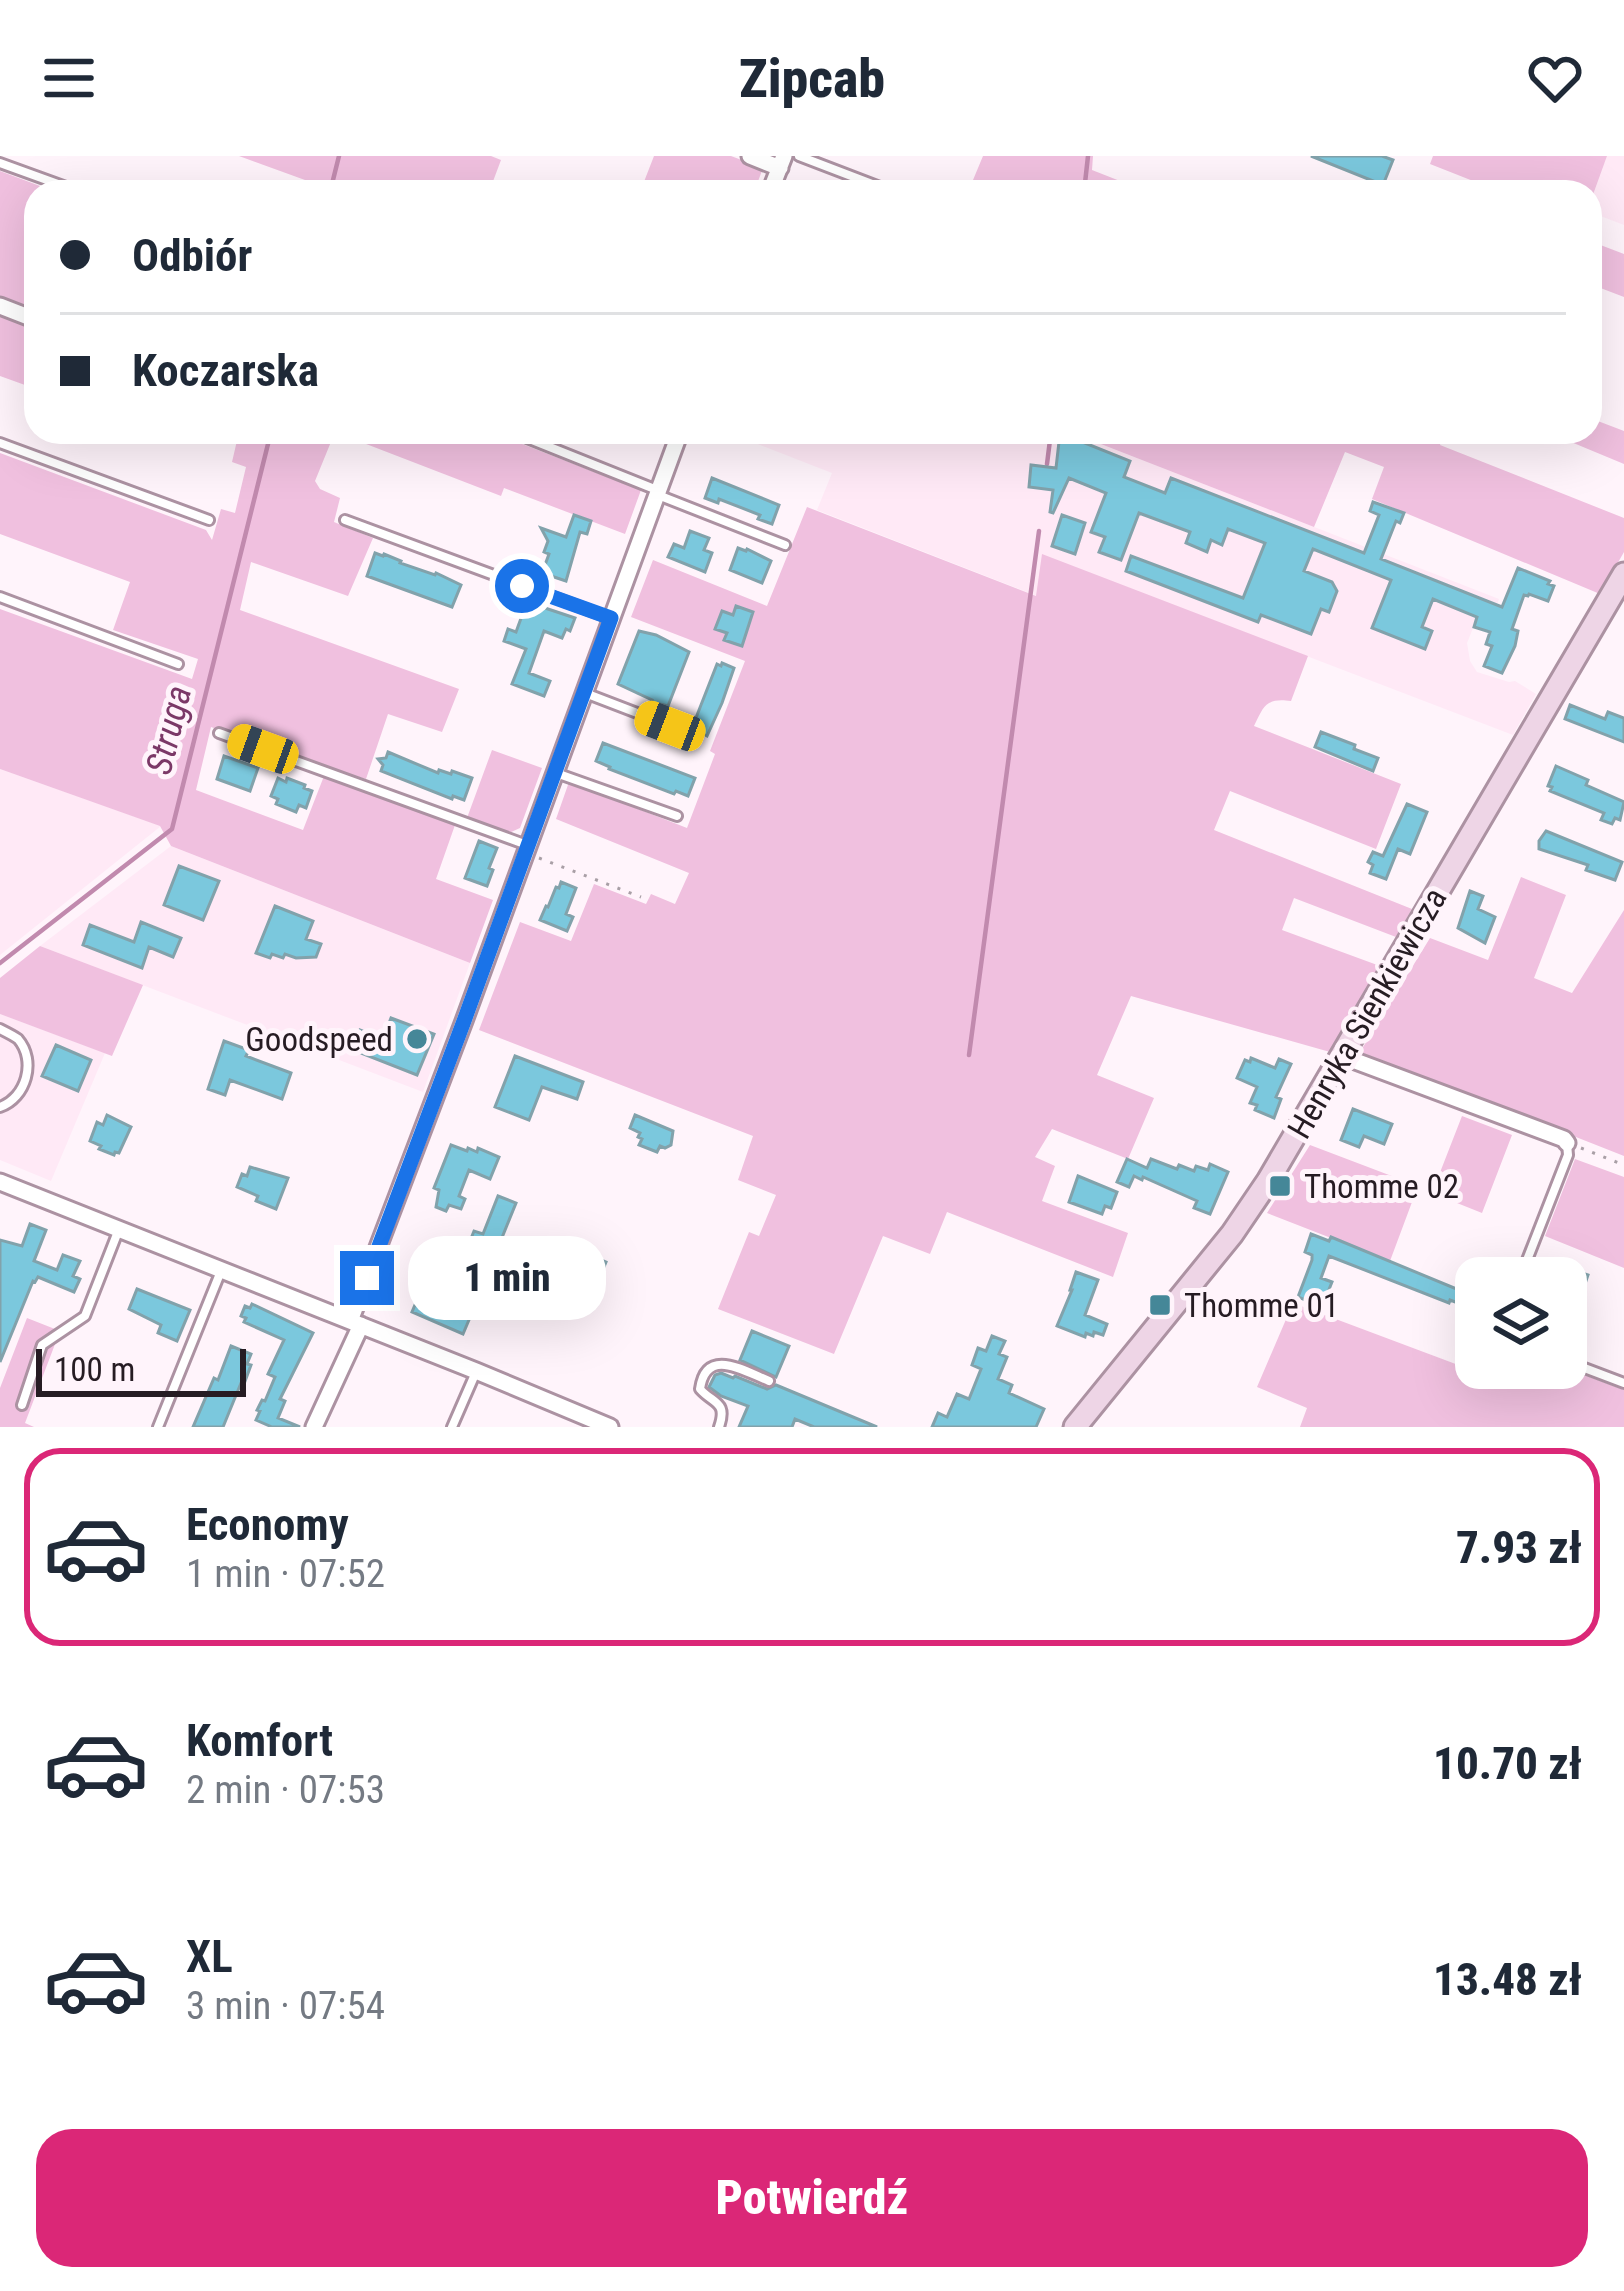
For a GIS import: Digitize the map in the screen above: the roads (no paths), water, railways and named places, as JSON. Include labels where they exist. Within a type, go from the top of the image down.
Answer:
[{"type":"street","points":[[750,156],[782,162]]},
{"type":"street","points":[[314,1427],[675,444]]},
{"type":"street","name":"Henryka Sienkiewicza","points":[[1075,1427],[1232,1234],[1268,1181],[1624,574]]},
{"type":"street","points":[[1342,1056],[1567,1143]]},
{"type":"street","points":[[1,1185],[476,1371],[577,1421],[610,1427]]},
{"type":"lane","points":[[799,156],[862,180]]},
{"type":"lane","points":[[0,163],[47,180]]},
{"type":"lane","points":[[0,443],[209,520]]},
{"type":"lane","points":[[541,444],[785,545]]},
{"type":"lane","points":[[345,520],[611,618]]},
{"type":"lane","points":[[0,597],[178,664]]},
{"type":"lane","points":[[584,693],[670,726]]},
{"type":"lane","points":[[219,734],[527,849]]},
{"type":"lane","points":[[555,772],[677,816]]},
{"type":"lane","points":[[0,1029],[16,1037],[27,1057],[26,1082],[11,1103],[0,1107]]},
{"type":"lane","points":[[1528,1257],[1568,1155],[1567,1143]]},
{"type":"lane","points":[[22,1405],[42,1345],[86,1316],[119,1229]]},
{"type":"lane","points":[[158,1427],[222,1270]]},
{"type":"lane","points":[[719,1427],[719,1403],[700,1390],[704,1373],[728,1364],[770,1382]]},
{"type":"lane","points":[[1587,1369],[1624,1383]]},
{"type":"lane","points":[[452,1427],[476,1371]]},
{"type":"waterway","name":"Struga","points":[[333,180],[339,156]]},
{"type":"waterway","points":[[1085,180],[1088,156]]},
{"type":"waterway","name":"Struga","points":[[0,963],[172,829],[268,444]]},
{"type":"waterway","points":[[1047,464],[1050,444]]},
{"type":"waterway","points":[[969,1055],[1039,531]]},
{"type":"place","name":"Goodspeed","points":[[417,1039]]},
{"type":"place","name":"Thomme 02","points":[[1280,1186]]},
{"type":"place","name":"Thomme 01","points":[[1160,1305]]}]
